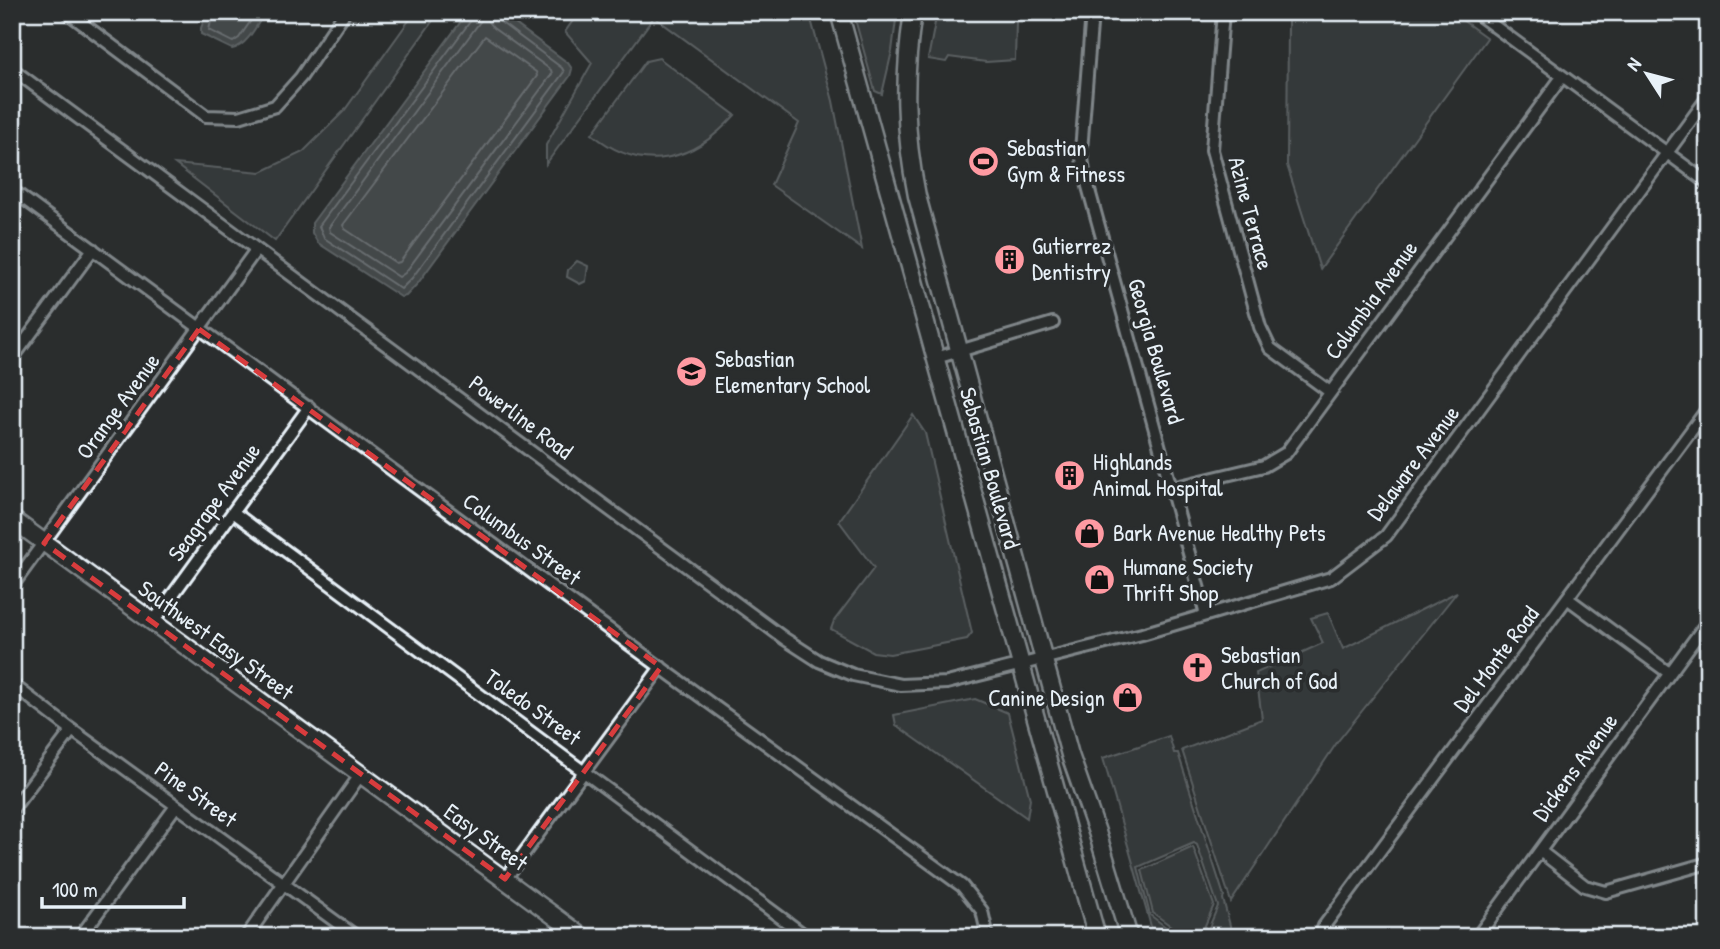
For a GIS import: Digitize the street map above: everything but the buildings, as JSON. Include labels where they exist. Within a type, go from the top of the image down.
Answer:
[{"type":"main road","name":"Sebastian Boulevard","points":[[839,12],[1097,937]]},
{"type":"main road","name":"Sebastian Boulevard","points":[[913,12],[907,52],[905,118],[917,196],[1070,755],[1129,937]]},
{"type":"main road","points":[[12,519],[44,542]]},
{"type":"main road","name":"Southwest Easy Street","points":[[44,542],[361,774]]},
{"type":"main road","name":"Easy Street","points":[[361,774],[583,937]]},
{"type":"street","points":[[67,12],[206,116],[239,117],[275,106],[301,76],[345,12]]},
{"type":"street","name":"Georgia Boulevard","points":[[1091,12],[1082,151],[1084,172],[1206,615]]},
{"type":"street","name":"Azine Terrace","points":[[1223,12],[1212,150],[1261,327],[1270,348],[1330,392]]},
{"type":"street","points":[[1475,12],[1708,183]]},
{"type":"street","name":"Powerline Road","points":[[12,69],[785,639],[819,661],[853,675],[901,685],[947,683],[1044,659]]},
{"type":"street","name":"Columbia Avenue","points":[[1172,488],[1264,466],[1286,453],[1562,77]]},
{"type":"street","name":"Delaware Avenue","points":[[1044,659],[1331,578],[1386,536],[1708,97]]},
{"type":"street","name":"Columbus Street","points":[[12,190],[962,886],[982,911],[988,937]]},
{"type":"street","points":[[12,359],[93,249]]},
{"type":"street","name":"Orange Avenue","points":[[12,586],[256,250]]},
{"type":"street","points":[[936,358],[1053,323]]},
{"type":"street","name":"Seagrape Avenue","points":[[153,622],[309,407]]},
{"type":"street","name":"Del Monte Road","points":[[1320,937],[1324,926],[1708,408]]},
{"type":"street","name":"Toledo Street","points":[[233,512],[807,937]]},
{"type":"street","points":[[1567,598],[1669,673]]},
{"type":"street","name":"Dickens Avenue","points":[[1477,937],[1708,621]]},
{"type":"street","points":[[505,879],[661,667]]},
{"type":"street","name":"Pine Street","points":[[12,684],[357,937]]},
{"type":"street","points":[[12,810],[72,730]]},
{"type":"street","points":[[246,937],[286,884],[361,774]]},
{"type":"street","points":[[80,937],[176,806]]},
{"type":"street","points":[[1540,851],[1585,886],[1606,892],[1708,863]]},
{"type":"highlighted area","points":[[199,329],[661,667],[505,879],[44,543]]},
{"type":"shaded area","points":[[415,12],[439,12],[275,241],[175,164],[261,172],[303,152],[344,111]]},
{"type":"shaded area","points":[[579,12],[809,12],[833,101],[862,249],[771,185],[799,123],[654,17],[546,164],[546,145],[592,63],[565,32]]},
{"type":"shaded area","points":[[853,12],[897,12],[882,94],[875,91]]},
{"type":"shaded area","points":[[937,12],[1009,12],[1016,22],[1015,60],[986,62],[949,57],[946,62],[928,59]]},
{"type":"shaded area","points":[[1295,12],[1451,12],[1487,38],[1320,269],[1287,165],[1288,21]]},
{"type":"shaded area","points":[[659,58],[735,115],[703,143],[667,158],[649,159],[611,147],[592,134],[646,61]]},
{"type":"shaded area","points":[[577,261],[588,266],[586,281],[580,284],[567,277],[568,270]]},
{"type":"shaded area","points":[[913,415],[925,433],[972,633],[967,639],[890,654],[873,652],[831,629],[834,621],[874,568],[839,521]]},
{"type":"shaded area","points":[[1457,592],[1338,741],[1231,902],[1182,750],[1262,719],[1256,673],[1323,643],[1311,618],[1328,613],[1343,649]]},
{"type":"shaded area","points":[[975,699],[1008,713],[1030,799],[1027,818],[896,725],[894,715]]},
{"type":"shaded area","points":[[1169,736],[1174,753],[1178,753],[1224,896],[1233,937],[1220,934],[1205,937],[1218,906],[1194,843],[1138,867],[1150,915],[1179,937],[1165,934],[1154,937],[1103,758]]},
{"type":"shaded area","points":[[1193,847],[1214,905],[1200,937],[1186,937],[1153,913],[1142,870]]},
{"type":"water","points":[[207,12],[265,12],[247,39],[232,49],[201,34]]},
{"type":"water","points":[[468,12],[499,12],[568,63],[572,69],[570,76],[418,283],[406,296],[401,297],[318,243],[312,233],[312,223]]},
{"type":"place","name":"Sebastian Gym & Fitness","points":[[984,161]]},
{"type":"place","name":"Gutierrez Dentistry","points":[[1009,259]]},
{"type":"place","name":"Sebastian Elementary School","points":[[692,372]]},
{"type":"place","name":"Highlands Animal Hospital","points":[[1070,475]]},
{"type":"place","name":"Bark Avenue Healthy Pets","points":[[1090,533]]},
{"type":"place","name":"Humane Society Thrift Shop","points":[[1100,580]]},
{"type":"place","name":"Sebastian Church of God","points":[[1198,668]]},
{"type":"place","name":"Canine Design","points":[[1128,698]]}]
